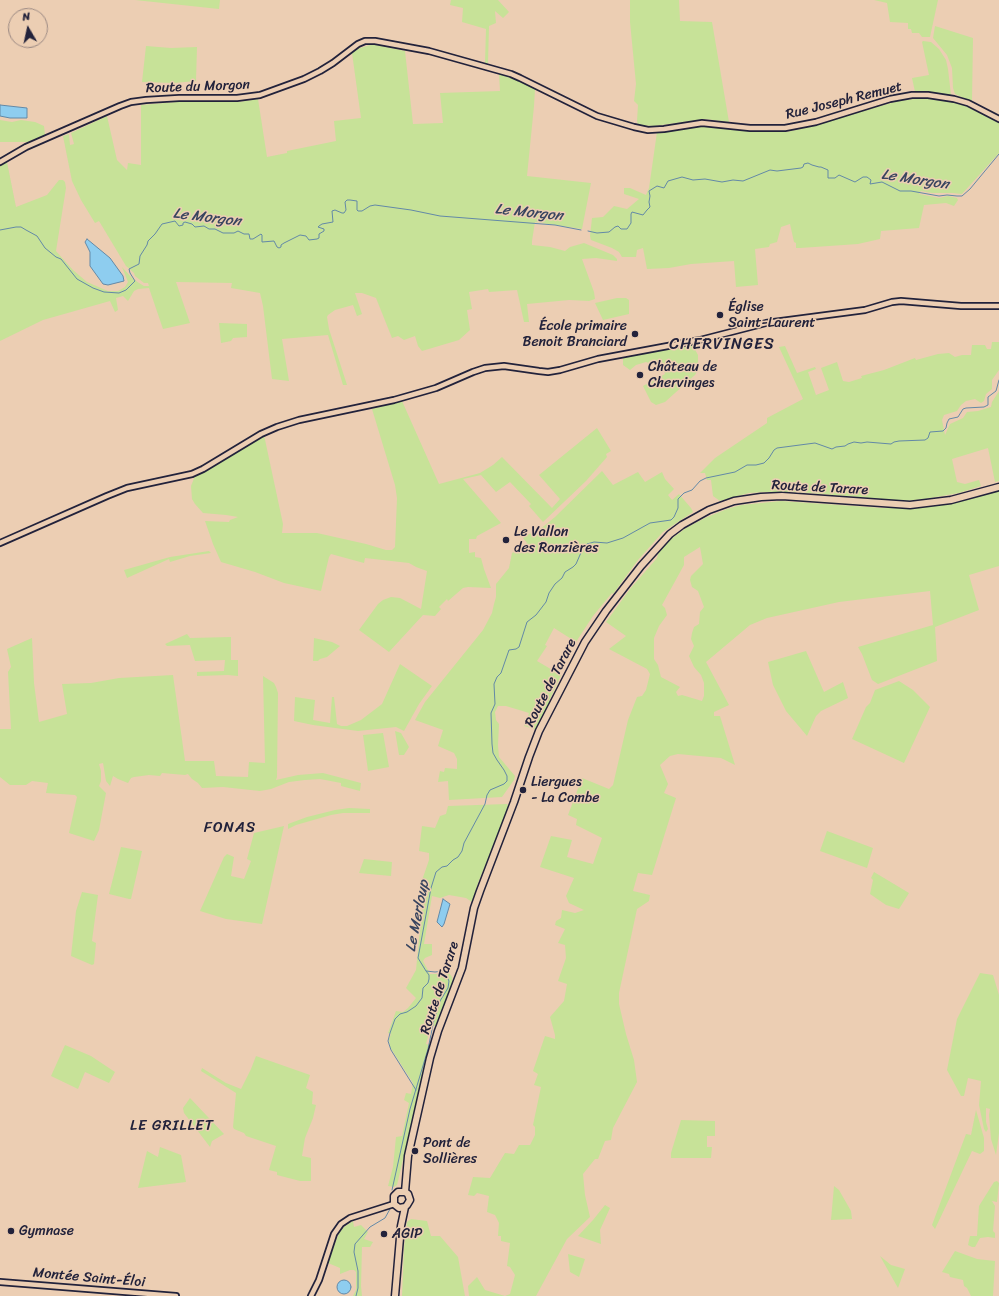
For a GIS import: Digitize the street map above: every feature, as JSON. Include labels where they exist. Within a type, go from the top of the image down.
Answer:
[{"type":"main road","name":"Route de Tarare","points":[[403,1192],[408,1156],[430,1058],[438,1031],[462,968],[474,908],[532,750],[562,685],[585,642],[606,611],[652,553],[670,534],[700,514],[724,504],[745,499],[782,496],[891,505],[910,505],[951,500],[999,487]]},
{"type":"main road","points":[[395,1296],[401,1226],[405,1207],[408,1206],[410,1200],[408,1194],[403,1192],[395,1194],[394,1196],[401,1226]]},
{"type":"main road","points":[[396,1206],[405,1207]]},
{"type":"street","name":"Route du Morgon","points":[[0,162],[26,147],[131,102],[179,98],[249,97],[277,90],[320,71],[358,44],[365,41],[375,40],[429,51],[511,74],[597,116]]},
{"type":"street","name":"Rue Joseph Remuet","points":[[597,116],[648,130],[702,123],[750,128],[785,128],[816,122],[890,99],[912,95],[928,95],[968,103],[999,119]]},
{"type":"street","points":[[0,543],[127,488],[192,474],[277,426],[383,403],[436,388],[484,368],[504,366],[548,372],[598,359],[700,340],[766,323],[854,312],[887,303],[901,301],[961,306],[999,306]]},
{"type":"street","points":[[311,1296],[319,1280],[334,1234],[341,1224],[350,1218],[396,1206]]},
{"type":"street","name":"Montée Saint-Éloi","points":[[0,1282],[176,1296]]},
{"type":"green space","points":[[135,0],[220,0],[219,9]]},
{"type":"green space","points":[[451,0],[498,0],[509,12],[503,18],[495,11],[496,23],[489,26],[488,63],[485,63],[486,29],[462,22],[463,8],[450,5]]},
{"type":"green space","points":[[630,0],[679,0],[680,21],[712,22],[729,122],[705,119],[654,126],[638,125],[638,105],[634,101],[636,84],[630,22]]},
{"type":"green space","points":[[874,0],[938,0],[930,37],[922,37],[919,33],[912,33],[911,29],[908,29],[908,23],[890,22],[887,3]]},
{"type":"green space","points":[[935,26],[973,38],[972,102],[955,94],[953,88],[952,68],[947,55],[933,38]]},
{"type":"green space","points":[[923,41],[931,42],[939,49],[946,60],[951,95],[915,92],[912,78],[929,75]]},
{"type":"green space","points":[[370,45],[405,51],[413,124],[443,123],[440,93],[500,91],[499,74],[517,80],[535,89],[527,176],[591,183],[582,229],[535,222],[532,245],[550,247],[565,251],[570,247],[584,243],[613,255],[617,261],[596,258],[582,259],[594,292],[595,299],[589,301],[569,300],[527,304],[529,322],[524,322],[517,290],[489,292],[488,289],[469,292],[472,309],[467,310],[470,330],[459,340],[422,351],[418,346],[415,336],[404,340],[398,336],[392,338],[376,298],[362,293],[355,293],[362,314],[357,316],[353,305],[335,310],[327,317],[329,329],[347,385],[343,385],[328,335],[282,339],[289,381],[272,379],[260,293],[231,288],[232,283],[176,282],[190,323],[163,329],[149,288],[138,289],[134,291],[128,301],[123,296],[116,298],[118,310],[115,312],[110,301],[43,320],[0,341],[0,166],[7,162],[16,207],[47,195],[59,180],[63,180],[65,182],[66,188],[56,251],[73,270],[87,282],[108,291],[118,291],[125,287],[128,282],[122,267],[139,283],[144,286],[149,286],[148,283],[144,283],[135,276],[134,273],[126,266],[99,221],[95,223],[81,200],[72,181],[63,136],[69,134],[70,145],[74,144],[71,133],[107,116],[117,160],[127,170],[128,163],[141,165],[141,105],[189,101],[239,102],[258,99],[267,157],[287,153],[287,151],[336,141],[334,121],[361,118],[352,53],[357,49]]},
{"type":"green space","points":[[146,46],[171,48],[197,47],[196,81],[174,83],[142,82]]},
{"type":"green space","points":[[930,99],[960,103],[999,123],[999,153],[962,194],[921,191],[919,194],[939,198],[948,196],[957,198],[958,200],[954,206],[946,203],[924,205],[919,228],[881,231],[880,239],[858,244],[796,248],[796,243],[794,242],[790,224],[781,227],[777,242],[770,244],[769,247],[755,249],[758,285],[736,287],[734,261],[647,269],[643,248],[637,250],[636,257],[622,257],[619,252],[612,248],[591,240],[592,218],[603,217],[614,206],[627,209],[639,199],[624,194],[624,188],[630,188],[646,195],[649,188],[657,132],[698,126],[736,130],[787,132],[898,101]]},
{"type":"green space","points":[[0,120],[12,122],[21,120],[35,122],[44,126],[45,135],[28,142],[0,142]]},
{"type":"green space","points":[[617,298],[626,298],[629,300],[629,314],[603,320],[595,303]]},
{"type":"green space","points":[[219,323],[247,324],[247,337],[233,338],[231,341],[221,343]]},
{"type":"green space","points":[[992,342],[999,342],[999,370],[992,380],[992,389],[986,394],[984,401],[981,403],[975,399],[966,401],[957,411],[944,415],[942,420],[945,435],[950,424],[963,418],[967,412],[978,411],[991,407],[992,402],[999,391],[999,481],[995,482],[988,448],[952,459],[957,482],[965,484],[979,480],[981,486],[959,493],[904,501],[799,492],[765,492],[749,493],[720,501],[713,496],[711,480],[707,480],[705,473],[700,473],[715,458],[767,423],[767,418],[803,399],[779,347],[785,346],[797,373],[815,367],[816,369],[808,372],[816,395],[829,390],[821,368],[837,362],[843,381],[849,382],[862,378],[861,376],[884,370],[915,358],[916,360],[938,354],[949,353],[955,357],[971,355],[972,345],[985,345],[987,349],[991,349]]},
{"type":"green space","points":[[692,344],[698,355],[698,370],[695,375],[665,402],[656,405],[651,402],[643,386],[665,374],[661,362],[653,365],[646,362],[636,365],[630,370],[623,365],[623,357]]},
{"type":"green space","points":[[402,401],[439,484],[480,473],[502,457],[552,508],[560,499],[539,475],[597,428],[611,451],[606,454],[607,457],[586,481],[543,522],[529,506],[531,504],[510,482],[496,492],[481,475],[463,479],[501,523],[477,536],[476,539],[469,539],[469,553],[475,552],[475,557],[481,558],[491,588],[463,588],[448,601],[447,599],[439,607],[441,609],[435,616],[423,615],[389,652],[359,630],[378,604],[391,597],[400,598],[421,609],[427,571],[409,563],[365,558],[364,563],[331,554],[321,591],[284,583],[255,572],[221,562],[205,521],[229,522],[230,520],[238,517],[203,513],[192,499],[191,486],[195,476],[264,435],[283,524],[282,533],[317,533],[386,550],[392,550],[395,547],[397,498],[395,485],[372,409]]},
{"type":"green space","points":[[602,471],[613,485],[638,472],[645,482],[662,472],[665,479],[674,489],[668,495],[672,500],[679,494],[693,512],[663,532],[638,560],[613,594],[612,593],[593,616],[576,642],[554,628],[545,645],[547,646],[537,661],[561,675],[549,701],[551,702],[537,730],[524,726],[529,713],[506,706],[498,706],[495,712],[496,720],[499,724],[499,757],[515,776],[514,780],[502,797],[449,800],[448,781],[438,782],[440,771],[444,772],[445,768],[457,769],[457,759],[454,753],[438,746],[443,730],[415,720],[425,702],[483,630],[492,613],[496,597],[496,584],[509,568],[512,553],[527,543],[523,538],[524,536],[539,530],[555,517]]},
{"type":"green space","points":[[999,490],[999,566],[969,575],[979,610],[935,627],[937,661],[878,684],[872,680],[858,647],[933,625],[930,591],[839,602],[767,618],[750,625],[706,662],[729,705],[714,712],[714,716],[720,716],[735,765],[721,758],[678,754],[670,756],[660,765],[668,784],[664,793],[676,798],[652,875],[638,873],[633,891],[650,895],[649,901],[637,909],[619,993],[619,1004],[634,1060],[637,1082],[613,1128],[611,1140],[605,1141],[598,1159],[595,1159],[583,1174],[585,1195],[590,1217],[567,1239],[536,1296],[505,1296],[510,1294],[515,1275],[510,1267],[507,1266],[510,1243],[501,1241],[501,1236],[498,1236],[499,1223],[495,1215],[487,1212],[489,1196],[477,1193],[474,1196],[468,1195],[473,1177],[490,1178],[505,1153],[514,1154],[519,1145],[530,1145],[535,1135],[535,1127],[533,1125],[541,1087],[534,1085],[538,1074],[533,1071],[545,1036],[555,1039],[550,1017],[564,1001],[567,984],[558,981],[566,958],[565,945],[558,943],[565,929],[555,925],[556,921],[561,918],[562,910],[575,913],[584,910],[569,903],[566,896],[574,878],[540,867],[551,836],[572,840],[567,857],[593,864],[602,838],[576,825],[577,819],[568,815],[582,778],[609,789],[613,785],[628,720],[637,697],[642,696],[646,690],[650,674],[647,669],[609,649],[626,636],[606,622],[630,589],[657,558],[659,550],[686,528],[727,509],[741,505],[781,501],[882,508],[923,507],[950,503]],"holes":[[[700,547],[703,564],[691,576],[690,580],[692,587],[698,591],[704,607],[700,612],[699,624],[694,627],[692,633],[691,639],[694,646],[689,656],[694,667],[701,675],[704,683],[704,696],[702,701],[682,695],[678,696],[676,692],[680,687],[661,677],[658,665],[654,659],[654,638],[659,626],[667,615],[665,608],[662,605],[684,565],[684,557]]]},
{"type":"green space","points":[[209,551],[211,553],[190,556],[170,562],[169,559],[127,578],[124,570],[170,557]]},
{"type":"green space","points":[[187,634],[190,638],[231,637],[231,660],[238,660],[238,676],[197,676],[197,672],[224,671],[225,660],[195,661],[190,645],[167,646],[165,644]]},
{"type":"green space","points":[[32,638],[34,683],[39,722],[67,714],[62,684],[91,683],[119,678],[173,675],[185,761],[214,761],[216,776],[248,777],[249,762],[265,763],[263,676],[274,683],[278,693],[276,780],[298,775],[323,773],[361,783],[360,791],[341,786],[341,783],[320,779],[289,782],[271,789],[260,791],[223,787],[202,788],[188,774],[162,773],[160,776],[149,775],[134,777],[131,778],[128,783],[113,776],[110,786],[106,781],[103,763],[99,764],[101,781],[99,786],[106,793],[99,830],[94,841],[69,833],[77,797],[75,795],[46,793],[48,783],[32,781],[26,785],[10,785],[0,777],[0,729],[11,729],[8,672],[11,667],[7,649]]},
{"type":"green space","points":[[314,638],[332,642],[340,646],[327,657],[318,661],[313,661]]},
{"type":"green space","points":[[806,651],[824,692],[843,682],[848,698],[821,711],[816,716],[807,736],[786,711],[773,685],[768,662]]},
{"type":"green space","points":[[400,664],[432,686],[419,704],[404,731],[396,727],[358,731],[294,721],[295,697],[315,700],[313,720],[330,723],[332,697],[334,697],[337,724],[347,726],[361,720],[382,704]]},
{"type":"green space","points":[[899,681],[913,690],[930,707],[904,763],[852,739],[875,690]]},
{"type":"green space","points":[[395,731],[401,733],[409,747],[404,755],[399,755]]},
{"type":"green space","points":[[383,733],[389,767],[368,771],[363,735]]},
{"type":"green space","points":[[507,804],[509,807],[478,883],[472,902],[466,898],[449,895],[440,898],[432,896],[424,944],[432,944],[432,955],[425,958],[423,961],[430,974],[440,974],[438,971],[446,969],[452,977],[453,984],[435,1026],[431,1026],[426,1044],[430,1045],[397,1185],[394,1187],[388,1186],[393,1167],[396,1137],[402,1136],[409,1103],[404,1100],[406,1093],[411,1094],[413,1083],[390,1047],[389,1039],[391,1034],[388,1033],[396,1011],[403,1012],[416,998],[406,988],[416,970],[422,908],[428,893],[419,889],[429,860],[429,853],[419,851],[422,826],[435,828],[440,816],[446,814],[448,806]]},
{"type":"green space","points":[[349,808],[370,809],[370,813],[343,813],[331,815],[296,825],[288,829],[288,824],[307,817]]},
{"type":"green space","points":[[284,826],[262,924],[226,919],[200,911],[224,857],[227,854],[234,857],[231,876],[244,879],[251,861],[247,859],[254,833]]},
{"type":"green space","points":[[827,831],[873,848],[867,868],[820,851]]},
{"type":"green space","points":[[121,847],[142,851],[131,899],[109,894]]},
{"type":"green space","points":[[364,859],[392,862],[391,876],[359,873]]},
{"type":"green space","points":[[874,872],[909,893],[899,909],[886,905],[870,894],[873,880],[871,878]]},
{"type":"green space","points":[[82,892],[98,895],[92,941],[96,943],[94,964],[92,965],[71,956],[76,911]]},
{"type":"green space","points":[[980,973],[993,975],[999,995],[999,1133],[996,1155],[991,1139],[990,1109],[986,1108],[986,1122],[988,1129],[986,1132],[979,1105],[981,1081],[968,1078],[964,1096],[961,1096],[947,1070],[957,1019]]},
{"type":"green space","points":[[65,1045],[91,1056],[115,1072],[109,1083],[85,1072],[78,1089],[51,1076]]},
{"type":"green space","points":[[256,1056],[310,1075],[306,1088],[313,1092],[312,1104],[316,1105],[313,1118],[305,1138],[302,1156],[311,1158],[311,1181],[300,1181],[277,1175],[277,1172],[269,1170],[276,1146],[246,1136],[244,1133],[234,1129],[236,1093],[201,1071],[202,1068],[226,1083],[241,1089]]},
{"type":"green space","points":[[190,1098],[224,1134],[212,1141],[210,1147],[184,1113],[183,1108]]},
{"type":"green space","points":[[976,1110],[984,1138],[984,1151],[980,1154],[972,1151],[935,1229],[932,1225],[966,1134],[971,1135]]},
{"type":"green space","points":[[681,1120],[715,1121],[715,1136],[707,1136],[707,1147],[712,1147],[711,1158],[671,1158],[671,1153]]},
{"type":"green space","points":[[160,1147],[181,1155],[186,1182],[138,1188],[147,1151],[158,1157]]},
{"type":"green space","points":[[997,1181],[999,1183],[997,1202],[992,1201],[995,1206],[993,1231],[995,1233],[995,1238],[980,1238],[975,1247],[972,1247],[968,1245],[970,1236],[977,1236],[979,1206],[994,1182]]},
{"type":"green space","points":[[834,1186],[839,1190],[851,1211],[852,1219],[831,1220]]},
{"type":"green space","points":[[605,1205],[610,1208],[600,1230],[601,1244],[578,1236],[593,1220]]},
{"type":"green space","points":[[411,1219],[427,1221],[431,1236],[440,1236],[458,1257],[465,1296],[402,1296],[404,1248],[407,1222]]},
{"type":"green space","points":[[353,1221],[354,1227],[361,1225],[368,1232],[364,1239],[373,1242],[370,1247],[362,1247],[362,1296],[353,1296],[356,1290],[356,1272],[354,1270],[340,1274],[340,1268],[328,1263],[339,1233],[344,1227]]},
{"type":"green space","points":[[955,1251],[977,1259],[995,1261],[993,1296],[971,1296],[967,1288],[964,1286],[963,1280],[950,1277],[949,1274],[942,1272]]},
{"type":"green space","points":[[568,1254],[585,1259],[579,1277],[570,1272]]},
{"type":"green space","points":[[880,1256],[891,1265],[905,1269],[898,1288]]},
{"type":"green space","points":[[477,1277],[485,1290],[505,1296],[469,1296],[468,1286]]},
{"type":"water","points":[[0,105],[27,108],[27,118],[10,118],[0,116]]},
{"type":"water","points":[[87,239],[110,258],[123,276],[124,281],[108,285],[103,284],[90,266],[90,252],[85,242]]},
{"type":"water","points":[[443,899],[450,904],[442,927],[437,922]]},
{"type":"water","points":[[341,1280],[347,1280],[351,1284],[351,1290],[347,1294],[341,1294],[337,1290],[337,1284]]},
{"type":"waterway","name":"Le Morgon","points":[[588,231],[597,233],[609,232],[618,226],[621,229],[627,229],[631,223],[632,212],[643,215],[650,207],[649,191],[657,186],[664,188],[668,181],[682,177],[693,180],[705,179],[722,182],[733,180],[743,181],[770,170],[777,171],[801,168],[804,164],[808,163],[828,170],[828,178],[835,178],[839,175],[855,182],[863,177],[867,177],[871,180],[870,184],[882,182],[900,191],[911,191],[939,196],[962,196],[970,189],[999,154]]},
{"type":"waterway","name":"Le Morgon","points":[[0,230],[21,227],[37,236],[45,248],[61,259],[77,279],[104,292],[119,293],[126,290],[135,281],[129,269],[139,264],[140,256],[148,241],[162,224],[175,221],[179,226],[183,225],[185,222],[192,224],[195,227],[204,226],[223,233],[234,233],[238,231],[244,234],[249,234],[250,239],[253,239],[261,234],[262,242],[274,241],[279,248],[284,243],[300,235],[306,236],[309,240],[319,238],[319,234],[324,231],[324,229],[318,227],[322,224],[333,222],[332,211],[335,210],[344,213],[346,210],[345,202],[350,200],[357,201],[358,211],[362,211],[375,205],[440,216],[555,225],[581,230]]},
{"type":"waterway","name":"Le Merloup","points":[[392,1190],[410,1109],[428,1049],[434,1020],[440,1001],[448,988],[449,981],[444,971],[426,971],[418,958],[431,888],[436,872],[442,867],[447,866],[458,857],[462,851],[464,843],[485,804],[490,790],[504,784],[507,781],[507,776],[493,753],[491,713],[495,704],[494,684],[497,677],[501,673],[509,650],[519,647],[527,622],[536,615],[546,602],[549,593],[555,584],[562,578],[565,572],[576,564],[583,548],[587,544],[594,542],[607,543],[623,538],[650,523],[671,520],[678,508],[678,499],[706,478],[735,472],[747,465],[764,463],[777,448],[815,443],[832,449],[854,442],[891,444],[899,441],[925,440],[928,438],[930,432],[943,431],[946,428],[949,419],[958,417],[963,409],[984,407],[988,405],[988,397],[996,391],[999,380]]},
{"type":"waterway","points":[[416,1090],[391,1050],[388,1041],[395,1019],[400,1014],[407,1012],[416,1006],[422,998],[423,988],[428,983],[429,979],[429,975],[426,971]]},
{"type":"waterway","name":"Le Merloup","points":[[356,1296],[358,1288],[358,1271],[354,1252],[355,1244],[370,1227],[385,1218],[390,1209]]},
{"type":"place","name":"Église Saint-Laurent","points":[[720,315]]},
{"type":"place","name":"École primaire Benoit Branciard","points":[[635,334]]},
{"type":"place","name":"Château de Chervinges","points":[[640,375]]},
{"type":"place","name":"Le Vallon des Ronzières","points":[[506,540]]},
{"type":"place","name":"Liergues - La Combe","points":[[523,790]]},
{"type":"place","name":"Pont de Sollières","points":[[415,1151]]},
{"type":"place","name":"Gymnase","points":[[11,1231]]},
{"type":"place","name":"AGIP","points":[[384,1234]]},
{"type":"district","name":"CHERVINGES","points":[[722,345]]},
{"type":"district","name":"FONAS","points":[[230,828]]},
{"type":"district","name":"LE GRILLET","points":[[172,1126]]}]
